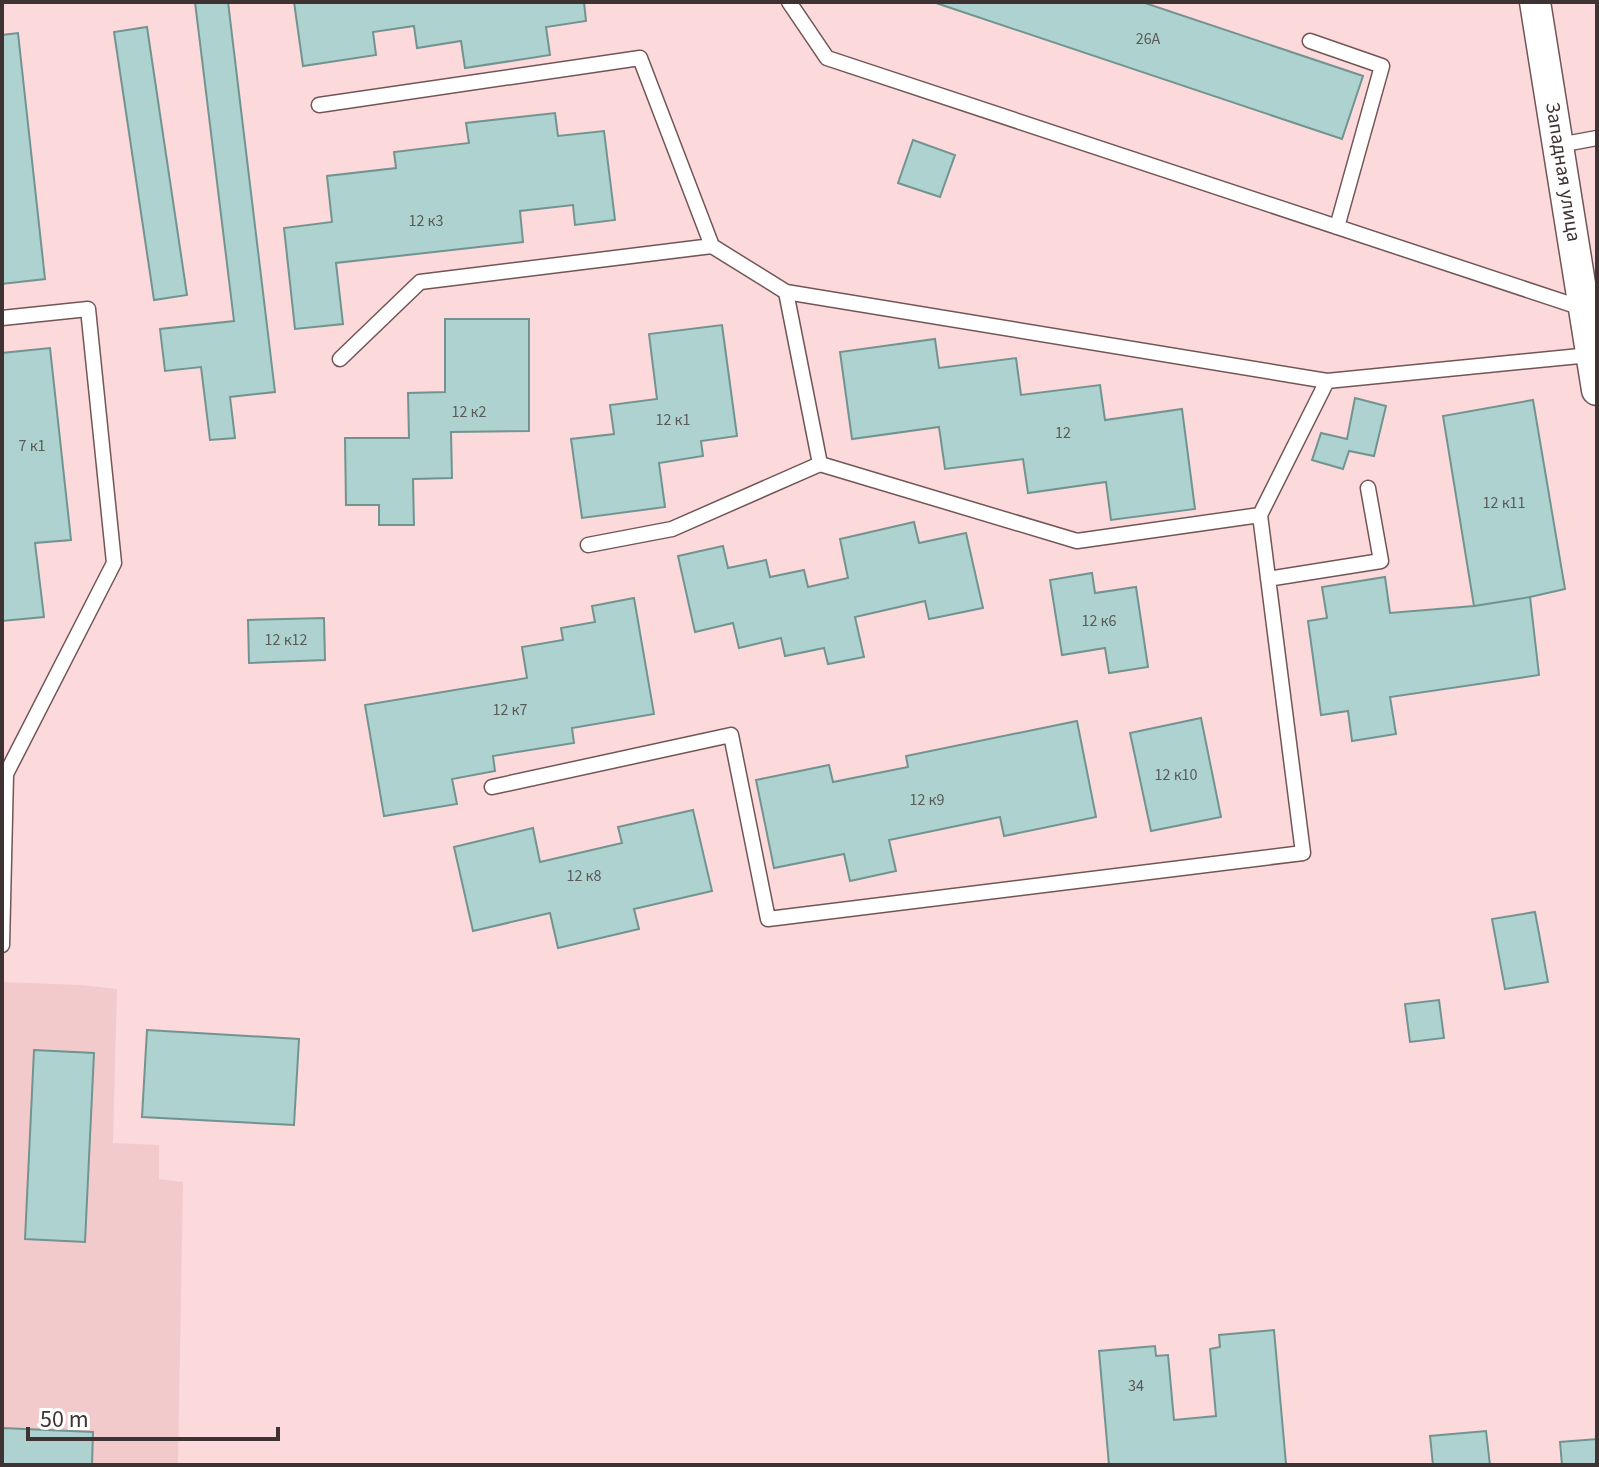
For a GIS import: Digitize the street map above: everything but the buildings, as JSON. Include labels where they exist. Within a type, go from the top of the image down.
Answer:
[{"type":"street","name":"Западная улица","points":[[1535,2],[1597,390]]},
{"type":"lane","points":[[789,2],[827,58],[1585,309]]},
{"type":"lane","points":[[1310,41],[1382,66],[1337,227]]},
{"type":"lane","points":[[319,105],[640,58],[712,246],[786,292],[1327,381],[1590,355]]},
{"type":"lane","points":[[1559,145],[1597,138]]},
{"type":"lane","points":[[340,359],[420,282],[712,246]]},
{"type":"lane","points":[[786,292],[820,464]]},
{"type":"lane","points":[[2,318],[88,309],[114,563],[6,774],[2,945]]},
{"type":"lane","points":[[492,787],[731,735],[768,919],[1303,853],[1260,515],[1327,381]]},
{"type":"lane","points":[[588,545],[672,529],[820,464],[1077,541],[1260,515]]},
{"type":"lane","points":[[1268,579],[1381,561],[1368,488]]},
{"type":"shaded area","points":[[2,982],[117,989],[113,1143],[159,1145],[159,1179],[183,1182],[178,1465],[2,1465]]}]
